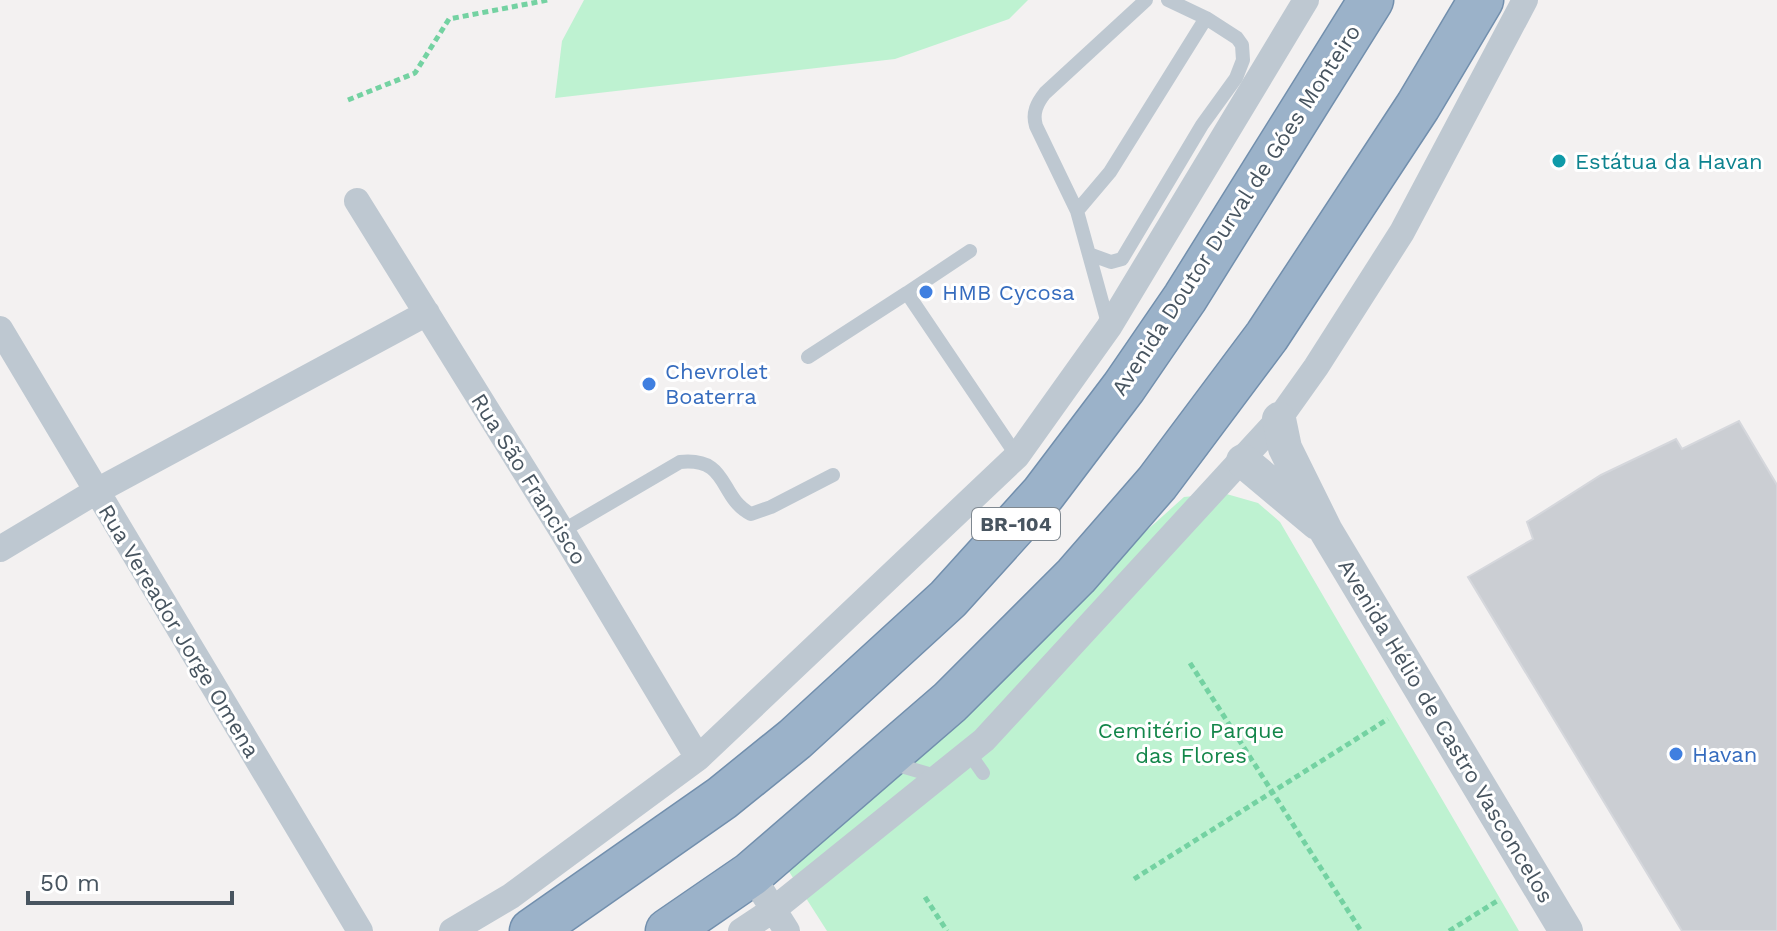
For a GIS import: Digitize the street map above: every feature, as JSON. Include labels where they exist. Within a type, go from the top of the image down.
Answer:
[{"type":"highway","name":"Avenida Doutor Durval de Góes Monteiro","points":[[532,931],[722,798],[795,739],[948,599],[1043,494],[1124,387],[1185,298],[1371,0]]},
{"type":"highway","points":[[668,931],[751,874],[883,761],[950,702],[1076,576],[1157,483],[1267,336],[1418,106],[1481,0]]},
{"type":"street","points":[[452,931],[511,896],[698,758],[1017,456],[1109,327],[1306,0]]},
{"type":"street","points":[[741,931],[780,920],[939,777],[976,763],[984,740],[1279,419],[1402,232],[1525,0]]},
{"type":"street","name":"Rua São Francisco","points":[[357,201],[562,531],[698,758]]},
{"type":"street","points":[[0,549],[95,492],[427,313]]},
{"type":"street","name":"Rua Vereador Jorge Omena","points":[[0,329],[360,931]]},
{"type":"street","name":"Avenida Hélio de Castro Vasconcelos","points":[[1279,419],[1285,448],[1326,531],[1566,931]]},
{"type":"street","name":"Avenida Hélio de Castro Vasconcelos","points":[[1243,461],[1326,531]]},
{"type":"street","points":[[751,874],[780,920]]},
{"type":"lane","points":[[1109,327],[1077,211],[1036,126],[1034,114],[1038,102],[1146,0]]},
{"type":"lane","points":[[1089,254],[1116,262],[1127,254],[1202,125],[1240,69],[1242,45],[1237,38],[1206,18],[1168,0]]},
{"type":"lane","points":[[1077,211],[1110,172],[1206,18]]},
{"type":"lane","points":[[808,357],[970,251]]},
{"type":"lane","points":[[907,293],[1017,456]]},
{"type":"lane","points":[[562,531],[680,462],[702,462],[718,472],[739,506],[751,514],[833,475]]},
{"type":"lane","points":[[883,761],[939,777]]},
{"type":"path","points":[[348,100],[415,73],[449,19],[548,0]]},
{"type":"path","points":[[1190,663],[1361,931]]},
{"type":"path","points":[[1134,879],[1388,719]]},
{"type":"path","points":[[925,897],[947,931]]},
{"type":"path","points":[[1449,931],[1497,901]]},
{"type":"green space","points":[[584,0],[1028,0],[1009,19],[895,59],[555,98],[562,41]]},
{"type":"green space","name":"Cemitério Parque das Flores","points":[[1223,493],[1258,503],[1280,522],[1519,931],[827,931],[781,859],[1184,497]]},
{"type":"building","name":"Havan","points":[[1739,421],[1777,485],[1777,931],[1682,931],[1468,577],[1533,539],[1527,522],[1601,475],[1676,439],[1682,449]]},
{"type":"place","name":"Estátua da Havan","points":[[1559,161]]},
{"type":"place","name":"HMB Cycosa","points":[[926,292]]},
{"type":"place","name":"Chevrolet Boaterra","points":[[649,384]]},
{"type":"place","name":"Havan","points":[[1676,754]]}]
